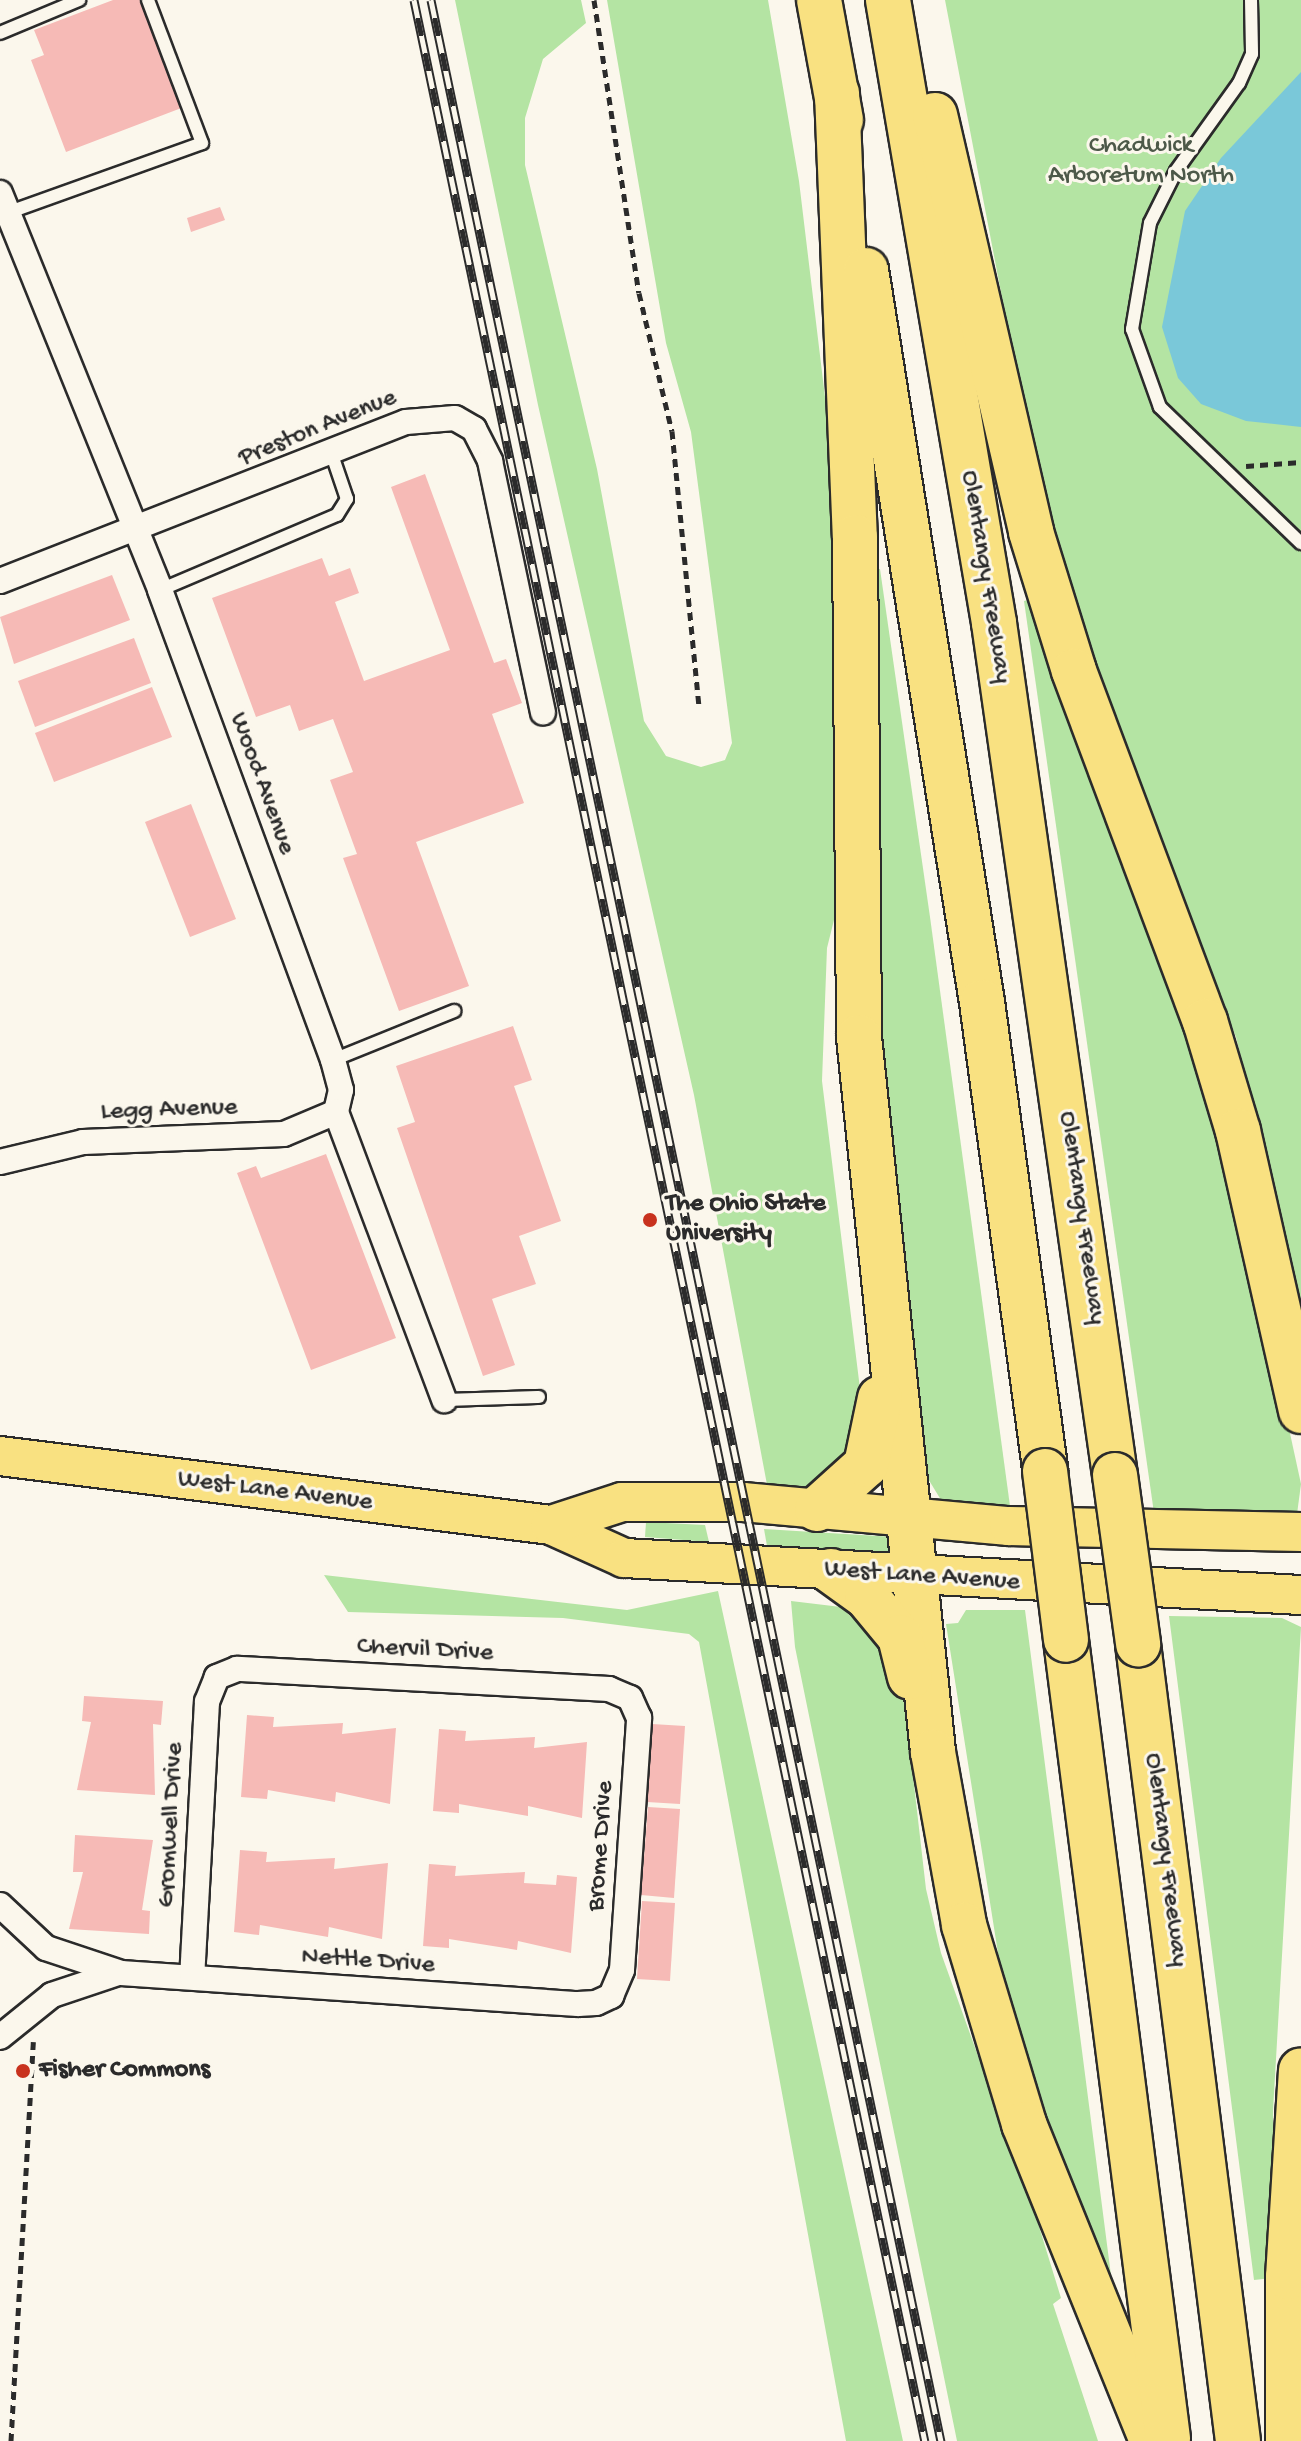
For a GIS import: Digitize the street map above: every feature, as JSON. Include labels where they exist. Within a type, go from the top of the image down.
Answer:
[{"type":"highway","points":[[819,0],[837,93],[975,956],[1045,1471],[1168,2441]]},
{"type":"highway","name":"Olentangy Freeway","points":[[888,0],[996,638],[1138,1644],[1238,2441]]},
{"type":"highway","points":[[908,0],[1031,532],[1074,671],[1205,1021],[1238,1131],[1299,1398]]},
{"type":"highway","points":[[837,93],[855,537],[859,1037],[885,1327],[909,1517],[933,1752],[964,1925],[1024,2124],[1152,2441]]},
{"type":"highway","points":[[817,1509],[849,1485],[874,1444],[885,1327]]},
{"type":"highway","points":[[831,1571],[867,1597],[900,1637],[933,1752]]},
{"type":"highway","points":[[1288,2441],[1288,2277],[1301,2070]]},
{"type":"main road","name":"West Lane Avenue","points":[[0,1456],[551,1525],[624,1558],[1301,1595]]},
{"type":"main road","name":"West Lane Avenue","points":[[551,1525],[622,1502],[817,1509],[1009,1526],[1301,1532]]},
{"type":"street","name":"Wood Avenue","points":[[4,203],[160,590],[333,1060],[341,1090],[336,1112],[444,1400]]},
{"type":"street","name":"Preston Avenue","points":[[0,581],[135,534],[331,452],[433,415],[474,429],[490,461],[543,712]]},
{"type":"street","name":"Legg Avenue","points":[[0,1162],[83,1142],[284,1134],[336,1112]]},
{"type":"street","name":"Chervil Drive","points":[[217,1677],[237,1669],[609,1689],[630,1698]]},
{"type":"street","name":"Gromwell Drive","points":[[192,1977],[207,1702],[217,1677]]},
{"type":"street","name":"Brome Drive","points":[[611,1996],[622,1970],[639,1718],[630,1698]]},
{"type":"street","name":"Nettle Drive","points":[[0,1905],[46,1948],[121,1973],[578,2004],[611,1996]]},
{"type":"street","name":"Nettle Drive","points":[[0,2037],[52,1995],[121,1973]]},
{"type":"lane","points":[[0,33],[79,0]]},
{"type":"lane","points":[[4,203],[202,143],[148,0]]},
{"type":"lane","points":[[1251,0],[1252,54],[1162,193],[1133,295],[1132,329],[1147,384],[1186,440],[1301,543]]},
{"type":"lane","points":[[160,590],[337,515],[347,499],[331,452]]},
{"type":"lane","points":[[333,1060],[454,1011]]},
{"type":"lane","points":[[444,1400],[539,1397]]},
{"type":"path","points":[[594,0],[639,293],[672,431],[699,705]]},
{"type":"path","points":[[1219,469],[1301,462]]},
{"type":"path","points":[[11,2441],[34,2033]]},
{"type":"green space","points":[[455,0],[581,0],[586,23],[543,59],[525,118],[525,165],[597,469],[644,721],[666,756],[701,767],[725,760],[732,743],[691,432],[666,343],[607,0],[768,0],[799,181],[832,455],[840,730],[837,908],[827,948],[822,1081],[863,1413],[862,1434],[823,1486],[768,1490],[694,1095],[538,405]]},
{"type":"green space","name":"Chadwick Arboretum North","points":[[945,0],[1301,0],[1301,1308],[1236,1037],[1109,725],[1065,582],[1023,407]]},
{"type":"green space","points":[[880,569],[1010,1506],[941,1500],[927,1477],[883,1122],[867,570]]},
{"type":"green space","points":[[1036,598],[1227,1143],[1301,1484],[1297,1514],[1154,1513],[1024,601]]},
{"type":"green space","points":[[646,1522],[705,1525],[709,1542],[645,1537]]},
{"type":"green space","points":[[764,1529],[894,1537],[896,1555],[767,1546]]},
{"type":"green space","points":[[324,1575],[627,1610],[718,1591],[903,2441],[846,2441],[699,1642],[689,1634],[563,1618],[348,1612]]},
{"type":"green space","points":[[791,1601],[841,1607],[900,1663],[926,1889],[941,1953],[1037,2220],[1061,2298],[1053,2304],[1098,2441],[957,2441],[795,1647]]},
{"type":"green space","points":[[966,1610],[1025,1610],[1116,2314],[1104,2316],[1004,1991],[946,1624],[958,1623]]},
{"type":"green space","points":[[1169,1616],[1282,1618],[1301,1627],[1273,2111],[1273,2278],[1254,2280]]},
{"type":"water","points":[[1301,72],[1301,427],[1246,421],[1201,404],[1178,378],[1162,327],[1185,211],[1221,158]]},
{"type":"building","points":[[113,0],[143,0],[184,107],[66,152],[31,60],[44,55],[34,30]]},
{"type":"building","points":[[220,207],[225,220],[191,232],[187,218]]},
{"type":"building","points":[[425,474],[494,663],[506,659],[522,703],[492,714],[524,803],[416,842],[469,986],[399,1011],[343,858],[357,854],[330,780],[353,772],[333,719],[299,731],[290,705],[256,717],[212,598],[322,558],[329,576],[350,568],[359,593],[335,602],[364,681],[450,650],[391,487]]},
{"type":"building","points":[[112,575],[130,620],[14,664],[0,617]]},
{"type":"building","points":[[134,638],[151,683],[35,727],[18,681]]},
{"type":"building","points":[[152,687],[172,737],[54,782],[35,733]]},
{"type":"building","points":[[191,804],[236,919],[190,937],[145,822]]},
{"type":"building","points":[[513,1026],[532,1080],[514,1086],[561,1221],[519,1236],[536,1284],[492,1299],[515,1365],[483,1376],[397,1128],[415,1122],[396,1066]]},
{"type":"building","points":[[326,1154],[396,1338],[311,1370],[237,1173],[256,1166],[261,1178]]},
{"type":"building","points":[[84,1696],[163,1701],[161,1725],[153,1724],[155,1795],[77,1790],[91,1722],[82,1721]]},
{"type":"building","points":[[247,1715],[274,1717],[273,1727],[343,1723],[342,1734],[396,1728],[390,1804],[336,1792],[335,1802],[268,1790],[267,1799],[241,1797]]},
{"type":"building","points":[[652,1724],[685,1726],[680,1804],[647,1802]]},
{"type":"building","points":[[439,1729],[466,1731],[465,1741],[535,1737],[534,1748],[587,1742],[582,1818],[528,1806],[528,1816],[459,1804],[459,1813],[433,1811]]},
{"type":"building","points":[[648,1807],[680,1809],[674,1898],[641,1895]]},
{"type":"building","points":[[75,1835],[153,1840],[142,1910],[150,1911],[149,1934],[69,1929],[83,1872],[73,1872]]},
{"type":"building","points":[[240,1850],[267,1852],[266,1862],[335,1858],[334,1869],[388,1863],[382,1939],[329,1927],[328,1937],[260,1925],[259,1935],[234,1932]]},
{"type":"building","points":[[429,1864],[456,1866],[455,1876],[525,1872],[524,1883],[556,1885],[557,1875],[577,1877],[571,1953],[518,1941],[517,1950],[449,1939],[449,1948],[423,1946]]},
{"type":"building","points":[[642,1901],[675,1903],[670,1981],[637,1979]]},
{"type":"railway","points":[[414,0],[925,2441]]},
{"type":"railway","points":[[431,0],[941,2441]]},
{"type":"place","name":"The Ohio State University","points":[[650,1220]]},
{"type":"place","name":"Fisher Commons","points":[[23,2071]]}]
